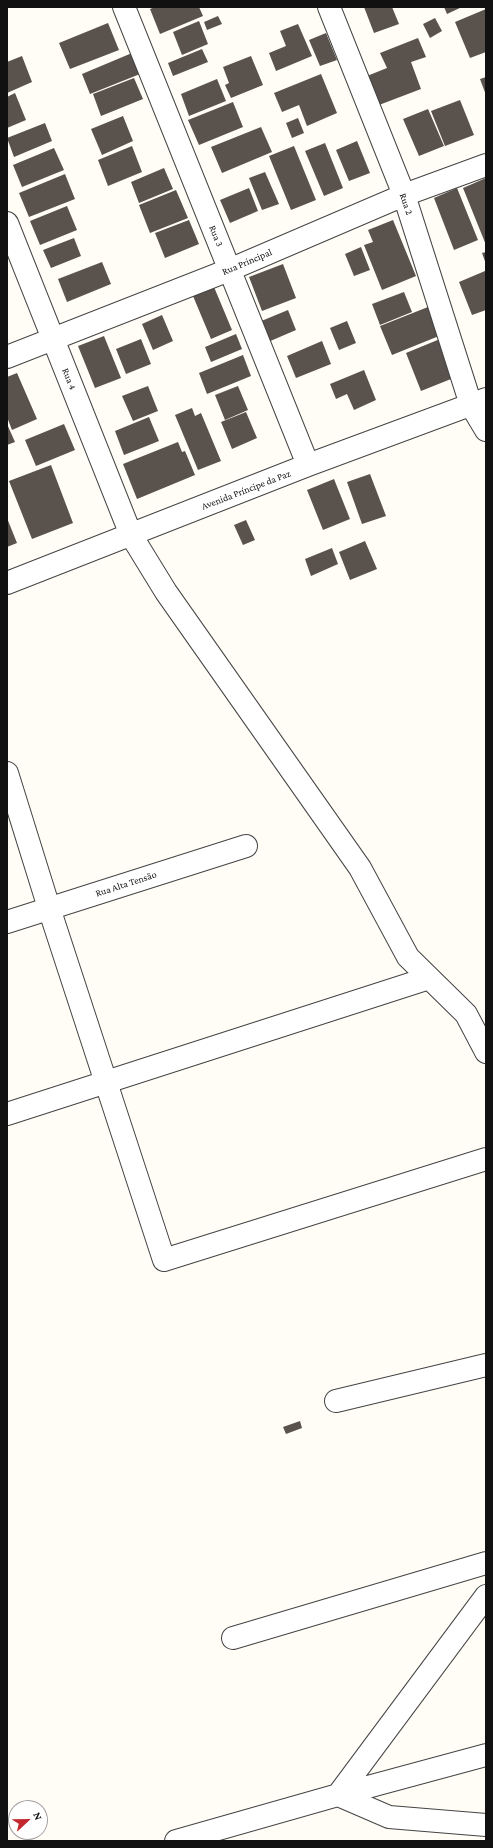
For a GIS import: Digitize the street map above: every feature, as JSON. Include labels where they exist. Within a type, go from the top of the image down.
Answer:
[{"type":"street","name":"Rua 3","points":[[124,7],[308,465]]},
{"type":"street","name":"Rua 2","points":[[329,7],[404,195],[478,402],[486,430]]},
{"type":"street","name":"Rua Principal","points":[[7,358],[229,270],[404,195],[486,165]]},
{"type":"street","name":"Rua 4","points":[[7,223],[131,535],[166,592],[360,868],[408,957],[466,1014],[486,1052]]},
{"type":"street","name":"Avenida Príncipe da Paz","points":[[7,583],[308,465],[478,402]]},
{"type":"street","points":[[7,773],[49,908],[164,1260],[486,1160]]},
{"type":"street","name":"Rua Alta Tensão","points":[[7,922],[246,846]]},
{"type":"street","points":[[7,1114],[429,978]]},
{"type":"street","points":[[336,1401],[486,1365]]},
{"type":"street","points":[[233,1638],[486,1563]]},
{"type":"street","points":[[338,1794],[486,1596]]},
{"type":"street","points":[[176,1841],[338,1794],[486,1755]]},
{"type":"street","points":[[338,1794],[389,1818],[485,1826]]},
{"type":"building","points":[[155,7],[199,7],[203,16],[160,34],[150,9]]},
{"type":"building","points":[[364,7],[392,7],[399,24],[374,33]]},
{"type":"building","points":[[444,7],[462,7],[447,14]]},
{"type":"building","points":[[486,9],[486,52],[470,58],[455,22]]},
{"type":"building","points":[[218,16],[222,24],[207,30],[204,22]]},
{"type":"building","points":[[435,18],[442,31],[430,38],[423,24]]},
{"type":"building","points":[[199,21],[208,44],[182,55],[173,32]]},
{"type":"building","points":[[108,23],[119,50],[70,69],[59,43]]},
{"type":"building","points":[[298,24],[312,56],[276,71],[269,53],[286,46],[280,31]]},
{"type":"building","points":[[326,33],[337,60],[320,66],[309,40]]},
{"type":"building","points":[[418,38],[426,57],[411,62],[421,89],[379,105],[367,76],[387,68],[380,53]]},
{"type":"building","points":[[202,49],[208,62],[173,76],[168,63]]},
{"type":"building","points":[[132,53],[140,74],[90,94],[82,74]]},
{"type":"building","points":[[22,56],[32,82],[7,93],[7,62]]},
{"type":"building","points":[[251,56],[263,85],[231,98],[225,85],[229,83],[223,67]]},
{"type":"building","points":[[321,74],[337,113],[307,126],[299,105],[282,112],[274,93]]},
{"type":"building","points":[[486,77],[486,95],[480,79]]},
{"type":"building","points":[[134,78],[143,99],[101,116],[93,94]]},
{"type":"building","points":[[217,79],[226,101],[189,116],[181,94]]},
{"type":"building","points":[[15,93],[26,120],[7,128],[7,97]]},
{"type":"building","points":[[460,100],[474,135],[445,146],[431,111]]},
{"type":"building","points":[[233,102],[243,127],[199,145],[188,120]]},
{"type":"building","points":[[428,109],[444,146],[419,156],[403,119]]},
{"type":"building","points":[[123,116],[133,141],[102,155],[91,129]]},
{"type":"building","points":[[298,118],[304,133],[292,138],[286,123]]},
{"type":"building","points":[[45,123],[52,141],[14,157],[7,138]]},
{"type":"building","points":[[261,127],[272,152],[222,173],[211,147]]},
{"type":"building","points":[[357,141],[370,173],[349,181],[336,150]]},
{"type":"building","points":[[325,143],[343,188],[324,196],[305,151]]},
{"type":"building","points":[[132,146],[142,172],[108,186],[98,160]]},
{"type":"building","points":[[294,146],[316,200],[291,210],[269,156]]},
{"type":"building","points":[[54,148],[64,170],[22,187],[13,165]]},
{"type":"building","points":[[164,168],[173,189],[139,203],[131,182]]},
{"type":"building","points":[[265,172],[279,204],[262,210],[249,178]]},
{"type":"building","points":[[65,174],[75,199],[29,217],[19,193]]},
{"type":"building","points":[[486,178],[486,245],[463,188]]},
{"type":"building","points":[[249,188],[258,211],[230,223],[220,200]]},
{"type":"building","points":[[457,188],[478,240],[454,250],[434,198]]},
{"type":"building","points":[[176,190],[188,218],[150,233],[139,205]]},
{"type":"building","points":[[67,206],[77,230],[40,245],[30,221]]},
{"type":"building","points":[[189,220],[199,244],[165,258],[155,233]]},
{"type":"building","points":[[393,220],[416,276],[382,290],[364,245],[373,242],[368,230]]},
{"type":"building","points":[[74,238],[81,256],[51,268],[43,250]]},
{"type":"building","points":[[361,247],[370,270],[354,276],[345,254]]},
{"type":"building","points":[[486,252],[486,264],[482,253]]},
{"type":"building","points":[[102,262],[111,284],[67,302],[58,279]]},
{"type":"building","points":[[283,264],[296,298],[262,311],[249,277]]},
{"type":"building","points":[[485,271],[486,310],[472,315],[459,282]]},
{"type":"building","points":[[214,287],[232,330],[211,339],[193,296]]},
{"type":"building","points":[[404,292],[412,312],[380,325],[372,304]]},
{"type":"building","points":[[428,307],[439,336],[392,355],[380,326]]},
{"type":"building","points":[[288,310],[296,330],[268,342],[259,322]]},
{"type":"building","points":[[162,315],[173,341],[153,350],[142,324]]},
{"type":"building","points":[[347,321],[356,343],[339,350],[330,328]]},
{"type":"building","points":[[236,334],[242,349],[211,362],[205,347]]},
{"type":"building","points":[[104,336],[121,378],[95,388],[78,346]]},
{"type":"building","points":[[141,339],[151,364],[126,374],[116,349]]},
{"type":"building","points":[[440,339],[456,377],[421,391],[406,353]]},
{"type":"building","points":[[322,341],[331,364],[296,378],[287,356]]},
{"type":"building","points":[[243,355],[251,376],[207,394],[199,373]]},
{"type":"building","points":[[364,370],[376,400],[354,410],[347,394],[336,399],[330,384]]},
{"type":"building","points":[[17,373],[37,419],[12,430],[7,417],[7,377]]},
{"type":"building","points":[[148,386],[158,411],[133,421],[122,396]]},
{"type":"building","points":[[238,386],[248,410],[225,420],[215,395]]},
{"type":"building","points":[[192,408],[195,416],[201,413],[221,461],[198,470],[175,415]]},
{"type":"building","points":[[246,412],[257,438],[232,449],[221,422]]},
{"type":"building","points":[[149,417],[159,441],[124,455],[115,431]]},
{"type":"building","points":[[7,424],[15,442],[7,445]]},
{"type":"building","points":[[64,424],[75,450],[36,466],[25,440]]},
{"type":"building","points":[[178,442],[182,452],[185,451],[195,475],[137,499],[123,464]]},
{"type":"building","points":[[51,465],[73,523],[32,539],[9,481]]},
{"type":"building","points":[[370,474],[386,516],[362,524],[347,482]]},
{"type":"building","points":[[334,479],[350,519],[323,530],[307,490]]},
{"type":"building","points":[[7,518],[17,543],[7,547]]},
{"type":"building","points":[[246,520],[255,540],[243,545],[234,525]]},
{"type":"building","points":[[365,541],[377,569],[350,580],[339,552]]},
{"type":"building","points":[[332,548],[338,564],[311,576],[305,559]]},
{"type":"building","points":[[300,1421],[302,1428],[286,1434],[283,1427]]}]
